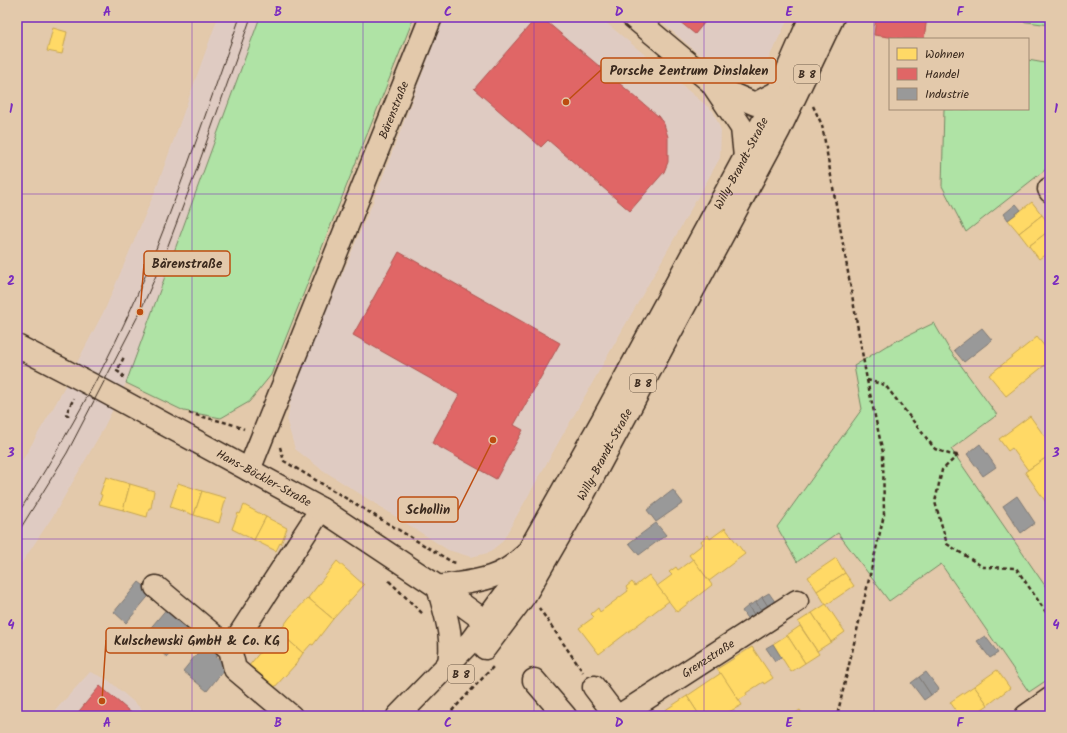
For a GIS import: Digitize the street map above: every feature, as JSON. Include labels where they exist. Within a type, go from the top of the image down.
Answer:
[{"type":"main road","name":"Bärenstraße","points":[[249,470],[431,17]]},
{"type":"main road","points":[[633,17],[715,86],[755,104],[778,92]]},
{"type":"main road","name":"B 8","points":[[778,92],[811,17]]},
{"type":"main road","name":"Willy-Brandt-Straße","points":[[448,667],[471,641],[492,626],[525,596],[583,495],[780,130],[833,17]]},
{"type":"main road","points":[[715,86],[742,128],[745,157]]},
{"type":"main road","name":"Willy-Brandt-Straße","points":[[422,716],[483,650],[492,626],[527,554],[612,402],[745,157],[778,92]]},
{"type":"main road","name":"Hans-Böckler-Straße","points":[[17,346],[100,389],[321,509],[438,586],[492,626]]},
{"type":"main road","points":[[230,649],[321,509]]},
{"type":"main road","points":[[448,667],[451,634],[438,586],[499,575],[512,567],[527,554]]},
{"type":"main road","points":[[156,587],[230,649],[236,669],[291,716]]},
{"type":"main road","name":"Grenzstraße","points":[[594,687],[611,714],[797,601]]},
{"type":"main road","name":"B 8","points":[[398,716],[448,667]]},
{"type":"main road","points":[[534,680],[565,716]]},
{"type":"main road","points":[[1026,716],[1050,699]]},
{"type":"path","points":[[813,105],[822,125],[867,380],[883,453],[884,515],[837,716]]},
{"type":"path","points":[[867,380],[885,385],[935,449],[958,456],[942,470],[935,502],[947,544],[983,567],[1016,568],[1050,618]]},
{"type":"path","points":[[537,605],[594,687]]},
{"type":"shaded area","points":[[218,17],[260,17],[126,383],[102,431],[55,513],[17,570],[17,469],[56,403],[106,307],[156,189]]},
{"type":"shaded area","points":[[444,17],[599,17],[713,111],[721,130],[720,158],[502,542],[488,553],[471,557],[448,550],[321,469],[295,449],[287,422],[292,391],[373,202]]},
{"type":"shaded area","points":[[656,17],[789,17],[763,70],[734,85]]},
{"type":"shaded area","points":[[90,672],[107,679],[150,716],[50,716]]},
{"type":"green space","points":[[260,17],[414,17],[271,375],[249,402],[221,418],[184,411],[126,383]]},
{"type":"green space","points":[[1013,17],[1050,17],[1050,25],[1012,20]]},
{"type":"green space","points":[[1029,60],[1050,64],[1050,166],[966,232],[942,186],[944,110],[1029,110]]},
{"type":"green space","points":[[934,323],[949,349],[997,415],[951,449],[1050,593],[1050,678],[1029,692],[941,564],[889,601],[838,533],[797,562],[777,527],[862,409],[854,366],[886,346]]},
{"type":"building: Wohnen","points":[[53,28],[67,32],[62,54],[47,51]]},
{"type":"building: Wohnen","points":[[1032,202],[1042,215],[1019,233],[1008,220]]},
{"type":"building: Wohnen","points":[[1042,215],[1050,225],[1050,230],[1029,246],[1019,233]]},
{"type":"building: Wohnen","points":[[1050,230],[1050,251],[1039,259],[1029,246]]},
{"type":"building: Wohnen","points":[[1037,337],[1050,353],[1050,361],[1006,396],[989,375]]},
{"type":"building: Wohnen","points":[[1030,416],[1050,444],[1050,455],[1028,470],[1012,448],[1008,451],[999,439]]},
{"type":"building: Wohnen","points":[[1050,455],[1050,503],[1048,505],[1025,472]]},
{"type":"building: Wohnen","points":[[106,477],[130,484],[123,510],[99,504],[102,495],[100,494]]},
{"type":"building: Wohnen","points":[[178,483],[202,491],[194,515],[170,507]]},
{"type":"building: Wohnen","points":[[130,484],[154,491],[151,508],[149,508],[147,517],[123,510]]},
{"type":"building: Wohnen","points":[[202,491],[226,498],[219,523],[194,515]]},
{"type":"building: Wohnen","points":[[244,505],[266,517],[254,540],[232,529],[238,513],[240,514]]},
{"type":"building: Wohnen","points":[[266,517],[287,528],[281,544],[280,543],[276,551],[254,540]]},
{"type":"building: Wohnen","points":[[725,528],[745,554],[709,581],[689,555],[703,544],[701,541],[708,535],[710,539]]},
{"type":"building: Wohnen","points":[[836,558],[845,573],[817,591],[808,577]]},
{"type":"building: Wohnen","points":[[693,559],[712,585],[677,612],[657,586],[672,575],[669,572],[676,567],[678,570]]},
{"type":"building: Wohnen","points":[[337,561],[364,585],[333,619],[308,598]]},
{"type":"building: Wohnen","points":[[845,573],[854,586],[826,605],[817,591]]},
{"type":"building: Wohnen","points":[[649,575],[669,601],[599,654],[579,628],[594,617],[591,614],[598,608],[600,612],[628,591],[626,587],[632,582],[635,586]]},
{"type":"building: Wohnen","points":[[308,598],[333,619],[313,645],[311,644],[303,653],[279,632],[290,617]]},
{"type":"building: Wohnen","points":[[826,604],[845,632],[831,642],[812,613]]},
{"type":"building: Wohnen","points":[[812,613],[831,642],[817,651],[798,622]]},
{"type":"building: Wohnen","points":[[800,626],[819,654],[805,663],[787,635]]},
{"type":"building: Wohnen","points":[[279,632],[303,653],[296,664],[273,689],[248,667]]},
{"type":"building: Wohnen","points":[[787,635],[805,663],[791,672],[773,644]]},
{"type":"building: Wohnen","points":[[752,647],[773,678],[764,684],[763,682],[746,693],[747,695],[739,700],[717,669]]},
{"type":"building: Wohnen","points":[[997,670],[1010,688],[988,705],[974,686]]},
{"type":"building: Wohnen","points":[[721,673],[742,705],[721,716],[700,716],[687,696]]},
{"type":"building: Wohnen","points":[[974,686],[988,705],[972,716],[960,716],[950,702]]},
{"type":"building: Wohnen","points":[[687,696],[700,716],[656,716]]},
{"type":"building: Wohnen","points":[[800,710],[804,716],[791,716]]},
{"type":"building: Handel","points":[[537,17],[541,17],[658,116],[664,124],[668,137],[668,162],[664,172],[630,211],[548,140],[541,147],[474,89]]},
{"type":"building: Handel","points":[[674,17],[709,17],[695,34]]},
{"type":"building: Handel","points":[[876,17],[927,17],[924,38],[896,38],[874,35]]},
{"type":"building: Handel","points":[[399,252],[560,343],[514,425],[523,430],[496,479],[432,443],[459,395],[353,335]]},
{"type":"building: Handel","points":[[100,686],[135,716],[75,716]]},
{"type":"building: Industrie","points":[[1016,204],[1021,210],[1008,220],[1004,214]]},
{"type":"building: Industrie","points":[[982,328],[992,340],[964,362],[954,350]]},
{"type":"building: Industrie","points":[[980,444],[996,467],[983,476],[967,454]]},
{"type":"building: Industrie","points":[[673,490],[683,503],[656,522],[647,510]]},
{"type":"building: Industrie","points":[[1017,496],[1035,523],[1021,533],[1003,506]]},
{"type":"building: Industrie","points":[[656,523],[666,535],[639,555],[629,543]]},
{"type":"building: Industrie","points":[[139,582],[152,592],[126,623],[114,612]]},
{"type":"building: Industrie","points":[[769,593],[778,606],[771,611],[762,597]]},
{"type":"building: Industrie","points":[[762,597],[771,611],[764,615],[756,602]]},
{"type":"building: Industrie","points":[[756,602],[764,615],[758,620],[748,606]]},
{"type":"building: Industrie","points":[[748,606],[758,620],[751,624],[742,611]]},
{"type":"building: Industrie","points":[[168,607],[192,627],[167,657],[143,637]]},
{"type":"building: Industrie","points":[[985,636],[998,653],[990,658],[977,641]]},
{"type":"building: Industrie","points":[[208,640],[221,651],[216,657],[227,666],[207,691],[183,671]]},
{"type":"building: Industrie","points":[[773,644],[781,657],[775,661],[766,648]]},
{"type":"building: Industrie","points":[[926,672],[939,689],[931,695],[919,677]]},
{"type":"building: Industrie","points":[[919,677],[931,695],[924,700],[911,683]]},
{"type":"tram line","points":[[17,515],[91,390],[108,358],[138,292],[175,199],[240,17]]},
{"type":"tram line","points":[[17,534],[67,453],[140,312],[161,264],[194,177],[251,17]]},
{"type":"place","name":"Porsche Zentrum Dinslaken","points":[[566,102]]},
{"type":"place","name":"Bärenstraße","points":[[140,312]]},
{"type":"place","name":"Schollin","points":[[493,440]]},
{"type":"place","name":"Kulschewski GmbH & Co. KG","points":[[102,701]]}]
